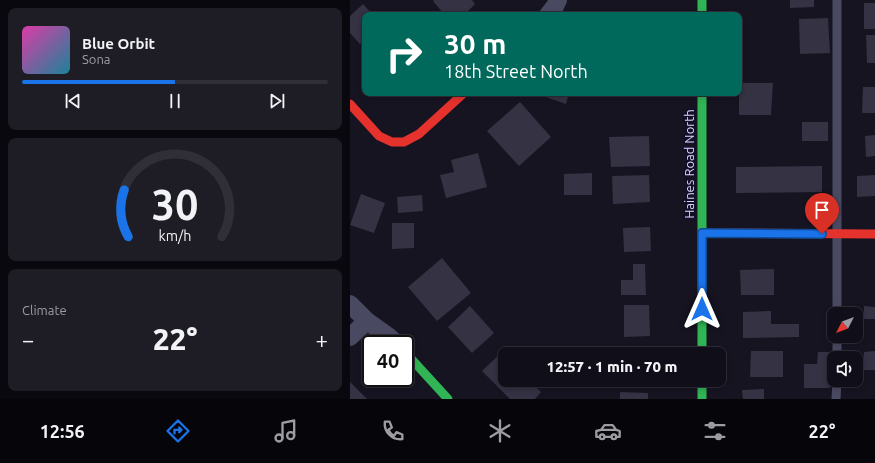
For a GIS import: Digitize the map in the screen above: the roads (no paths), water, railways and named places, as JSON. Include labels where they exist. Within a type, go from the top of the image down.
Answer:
[{"type":"street","points":[[550,12],[558,0]]},
{"type":"street","points":[[702,0],[702,12]]},
{"type":"street","points":[[350,104],[379,136],[392,142],[404,142],[419,134],[461,96]]},
{"type":"street","name":"Haines Road North","points":[[702,96],[702,347]]},
{"type":"street","points":[[702,233],[875,234]]},
{"type":"street","points":[[350,304],[367,321],[387,335]]},
{"type":"street","points":[[350,337],[367,321]]},
{"type":"street","points":[[414,362],[448,399]]},
{"type":"street","points":[[702,387],[702,399]]},
{"type":"lane","points":[[837,0],[837,307]]},
{"type":"lane","points":[[836,387],[836,399]]}]
